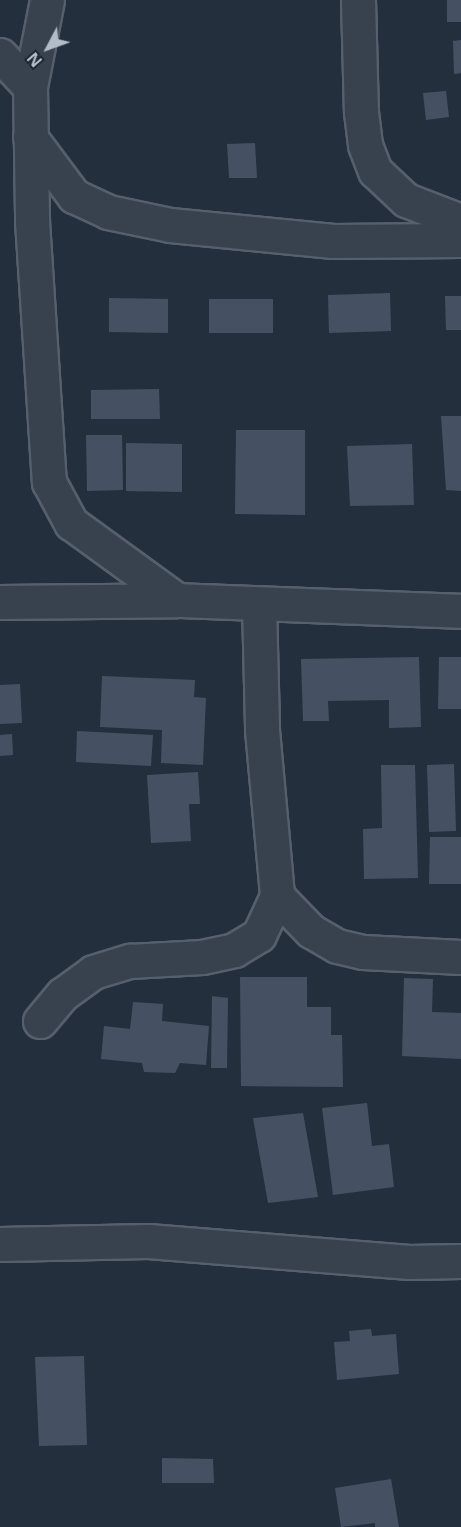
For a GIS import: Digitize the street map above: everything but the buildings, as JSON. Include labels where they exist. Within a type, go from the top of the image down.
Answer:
[{"type":"street","points":[[47,0],[30,87],[30,137],[43,422],[49,482],[71,523],[177,600]]},
{"type":"street","points":[[358,0],[361,112],[365,145],[375,171],[406,200],[461,221]]},
{"type":"street","points":[[0,55],[30,87]]},
{"type":"street","points":[[30,137],[74,196],[108,212],[180,226],[333,241],[461,240]]},
{"type":"street","points":[[0,602],[177,600],[461,610]]},
{"type":"street","points":[[40,1021],[63,994],[93,972],[129,961],[202,957],[234,950],[259,935],[277,896],[262,730],[259,604]]},
{"type":"street","points":[[277,896],[311,931],[337,946],[363,952],[461,957]]},
{"type":"street","points":[[0,1244],[148,1241],[409,1262],[461,1261]]}]
